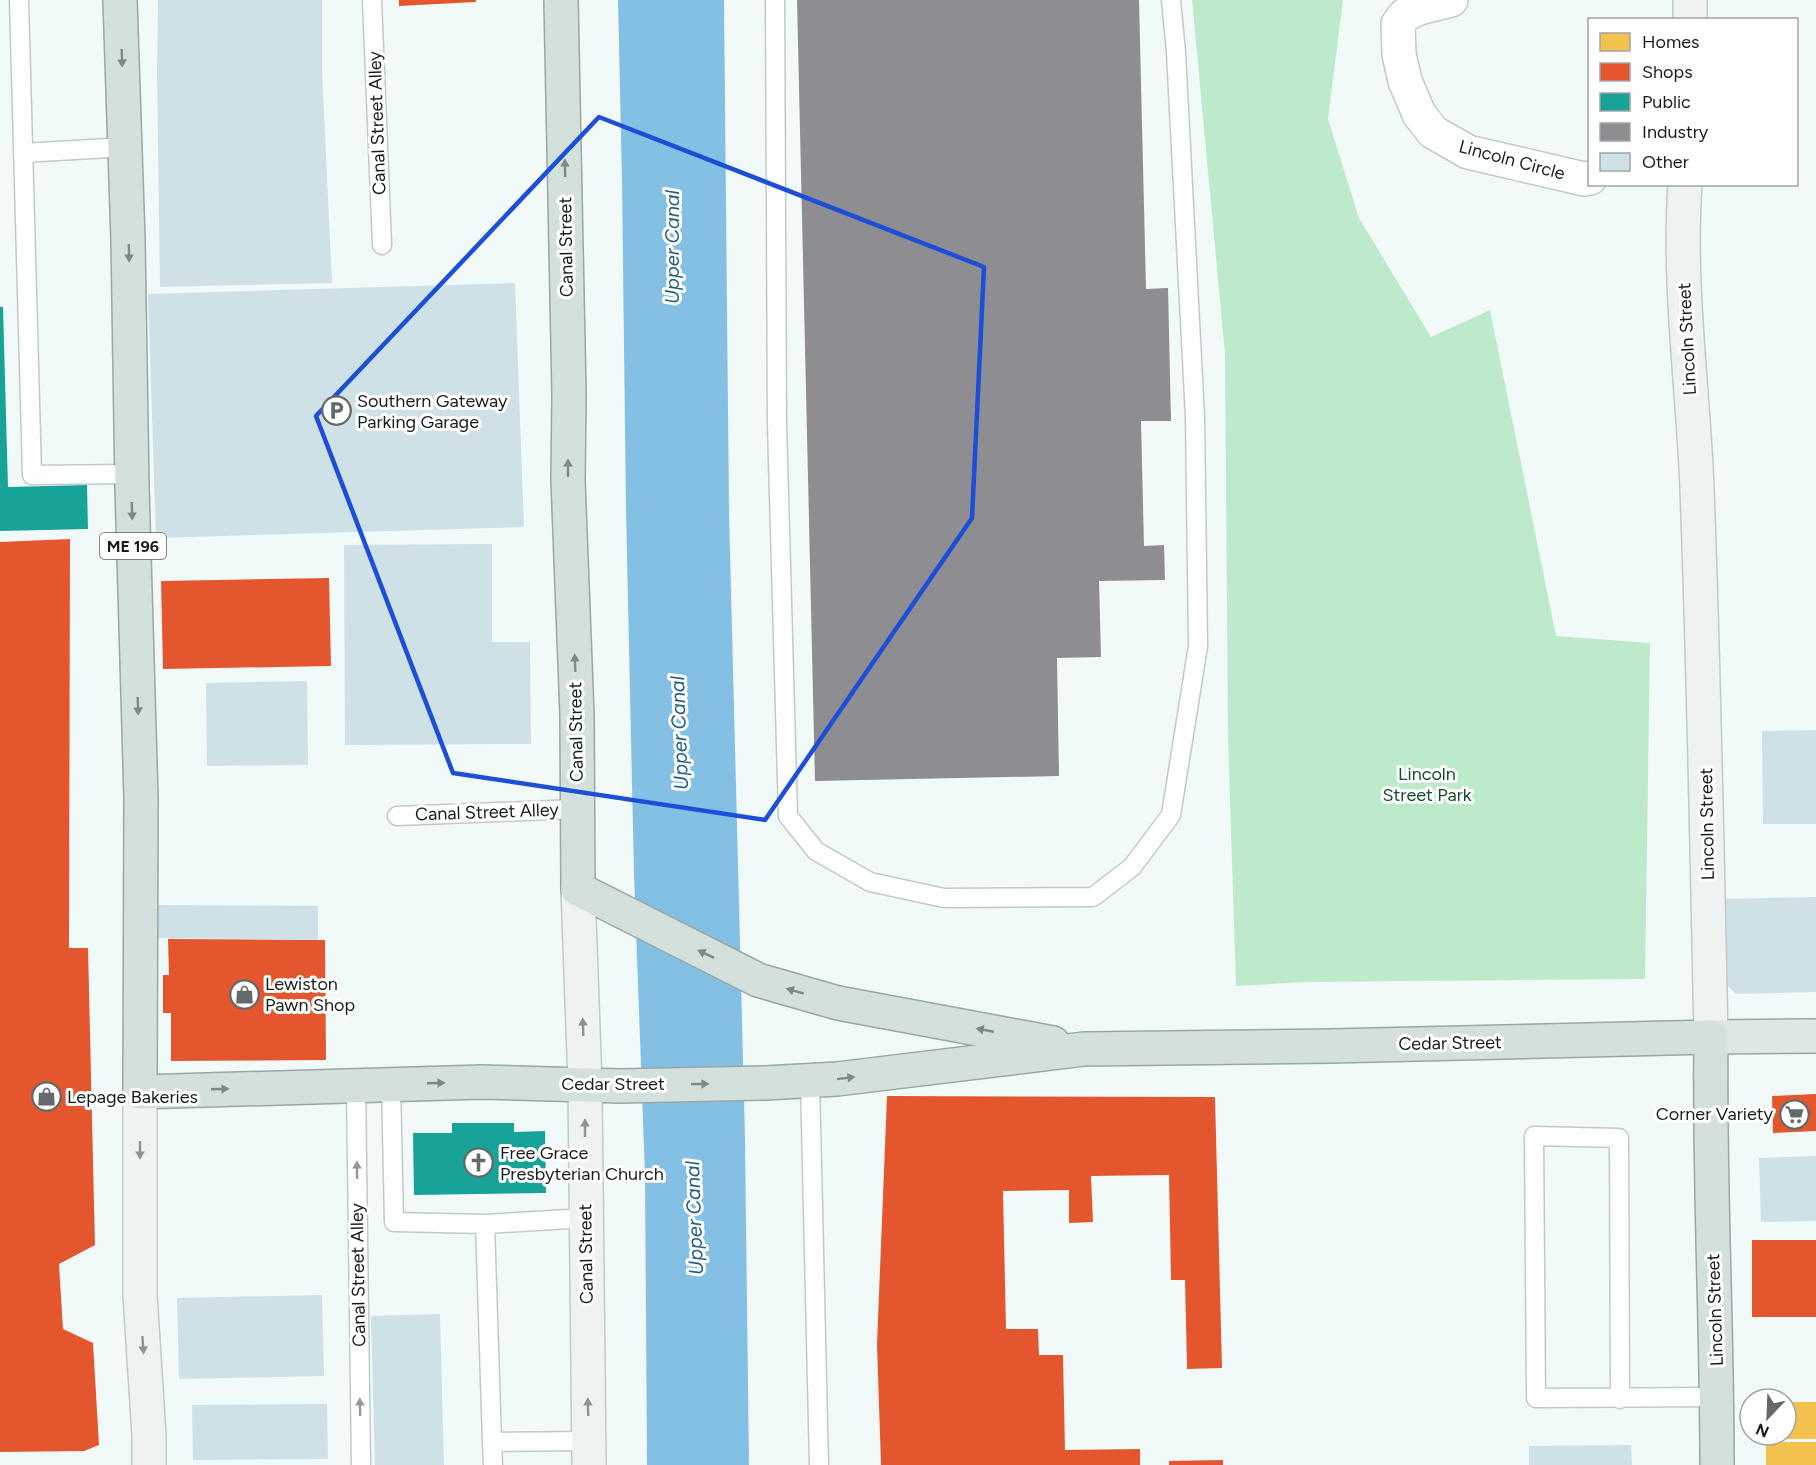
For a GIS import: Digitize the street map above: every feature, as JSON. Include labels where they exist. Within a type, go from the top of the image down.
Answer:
[{"type":"highway","name":"ME 196","points":[[120,0],[126,147],[131,474],[141,798],[140,1092]]},
{"type":"highway","name":"Canal Street","points":[[561,0],[569,382],[568,480],[577,715],[578,889]]},
{"type":"highway","name":"Cedar Street","points":[[578,889],[758,980],[838,1003],[1084,1049]]},
{"type":"highway","name":"Cedar Street","points":[[140,1092],[482,1082],[585,1086],[766,1083],[810,1081],[1084,1049],[1711,1037]]},
{"type":"highway","name":"Lincoln Street","points":[[1711,1037],[1710,1127],[1717,1465]]},
{"type":"main road","points":[[1690,0],[1690,18]]},
{"type":"main road","name":"Lincoln Street","points":[[1685,186],[1683,245],[1685,324],[1696,467],[1702,608],[1711,1037]]},
{"type":"main road","name":"Canal Street","points":[[578,889],[585,1086],[589,1453]]},
{"type":"main road","name":"Cedar Street","points":[[1711,1037],[1816,1035]]},
{"type":"main road","name":"ME 196","points":[[140,1092],[140,1295],[149,1465]]},
{"type":"street","name":"Lincoln Circle","points":[[1451,0],[1419,8],[1405,15],[1398,24],[1399,54],[1405,81],[1419,114],[1433,132],[1468,152],[1588,178]]},
{"type":"lane","points":[[19,0],[32,475],[131,474]]},
{"type":"lane","points":[[775,0],[777,424],[788,816],[816,851],[870,882],[944,898],[1093,897],[1132,867],[1171,815],[1198,646],[1195,417],[1176,52],[1171,0]]},
{"type":"lane","name":"Canal Street Alley","points":[[372,8],[382,245]]},
{"type":"lane","points":[[23,153],[126,147]]},
{"type":"lane","name":"Canal Street Alley","points":[[397,816],[577,809]]},
{"type":"lane","points":[[810,1081],[819,1465]]},
{"type":"lane","points":[[391,1085],[393,1222],[485,1224],[586,1218]]},
{"type":"lane","name":"Canal Street Alley","points":[[356,1086],[361,1465]]},
{"type":"lane","points":[[1620,1399],[1619,1138],[1534,1136],[1536,1398],[1620,1399],[1717,1397]]},
{"type":"lane","points":[[485,1224],[493,1465]]},
{"type":"lane","points":[[492,1442],[589,1453]]},
{"type":"highlighted area","points":[[599,117],[984,267],[972,518],[765,820],[453,773],[316,416]]},
{"type":"green space","name":"Lincoln Street Park","points":[[1192,0],[1343,0],[1328,119],[1359,218],[1431,337],[1490,310],[1556,636],[1650,643],[1645,979],[1306,982],[1236,986],[1228,738],[1225,354]]},
{"type":"water","name":"Upper Canal","points":[[618,0],[724,0],[729,512],[745,1139],[749,1465],[647,1465],[645,1176],[634,874]]},
{"type":"building: Homes","points":[[1798,1402],[1816,1402],[1816,1439],[1798,1439]]},
{"type":"building: Homes","points":[[1798,1442],[1816,1442],[1816,1465],[1766,1465],[1766,1447],[1798,1447]]},
{"type":"building: Shops","points":[[399,0],[476,0],[476,2],[399,6]]},
{"type":"building: Shops","name":"Lepage Bakeries","points":[[70,539],[69,948],[88,948],[95,1245],[59,1264],[63,1329],[93,1343],[99,1445],[84,1451],[0,1452],[0,542]]},
{"type":"building: Shops","points":[[329,578],[331,666],[163,669],[161,581]]},
{"type":"building: Shops","name":"Lewiston Pawn Shop","points":[[168,939],[325,940],[326,1060],[171,1061],[171,1013],[163,1013],[163,975],[169,975]]},
{"type":"building: Shops","name":"Corner Variety","points":[[1816,1094],[1816,1131],[1773,1133],[1772,1096]]},
{"type":"building: Shops","points":[[887,1096],[1215,1097],[1222,1368],[1187,1369],[1185,1280],[1171,1280],[1169,1175],[1091,1176],[1093,1222],[1069,1223],[1069,1190],[1003,1191],[1006,1329],[1038,1329],[1039,1355],[1063,1355],[1065,1450],[1140,1449],[1140,1465],[881,1465],[877,1344]]},
{"type":"building: Shops","points":[[1752,1240],[1816,1240],[1816,1317],[1752,1317]]},
{"type":"building: Shops","points":[[1223,1460],[1223,1465],[1169,1465],[1169,1461]]},
{"type":"building: Public","points":[[0,307],[3,307],[8,487],[87,485],[88,529],[0,531]]},
{"type":"building: Public","name":"Free Grace Presbyterian Church","points":[[452,1123],[514,1123],[514,1132],[545,1131],[546,1193],[414,1195],[413,1133],[452,1133]]},
{"type":"building: Industry","points":[[797,0],[1139,0],[1146,289],[1168,288],[1171,421],[1141,421],[1144,546],[1164,545],[1165,580],[1099,581],[1101,657],[1057,658],[1059,776],[815,781]]},
{"type":"building: Other","points":[[158,0],[322,0],[322,70],[332,283],[160,287]]},
{"type":"building: Other","name":"Southern Gateway Parking Garage","points":[[515,283],[524,527],[156,538],[148,294]]},
{"type":"building: Other","points":[[492,544],[492,642],[530,642],[531,744],[345,745],[344,545]]},
{"type":"building: Other","points":[[307,681],[308,765],[207,766],[206,683]]},
{"type":"building: Other","points":[[1816,730],[1816,824],[1763,824],[1762,731]]},
{"type":"building: Other","points":[[1816,897],[1816,992],[1736,994],[1722,980],[1720,899]]},
{"type":"building: Other","points":[[153,905],[318,906],[318,940],[153,938]]},
{"type":"building: Other","points":[[1816,1156],[1816,1221],[1761,1222],[1759,1158]]},
{"type":"building: Other","points":[[322,1295],[324,1376],[179,1379],[177,1298]]},
{"type":"building: Other","points":[[440,1314],[444,1465],[375,1465],[371,1316]]},
{"type":"building: Other","points":[[327,1404],[328,1459],[193,1460],[192,1405]]},
{"type":"building: Other","points":[[1631,1445],[1632,1465],[1529,1465],[1529,1446]]},
{"type":"place","name":"Southern Gateway Parking Garage","points":[[336,411]]},
{"type":"place","name":"Lewiston Pawn Shop","points":[[244,994]]},
{"type":"place","name":"Lepage Bakeries","points":[[46,1097]]},
{"type":"place","name":"Corner Variety","points":[[1794,1114]]},
{"type":"place","name":"Free Grace Presbyterian Church","points":[[479,1163]]}]
